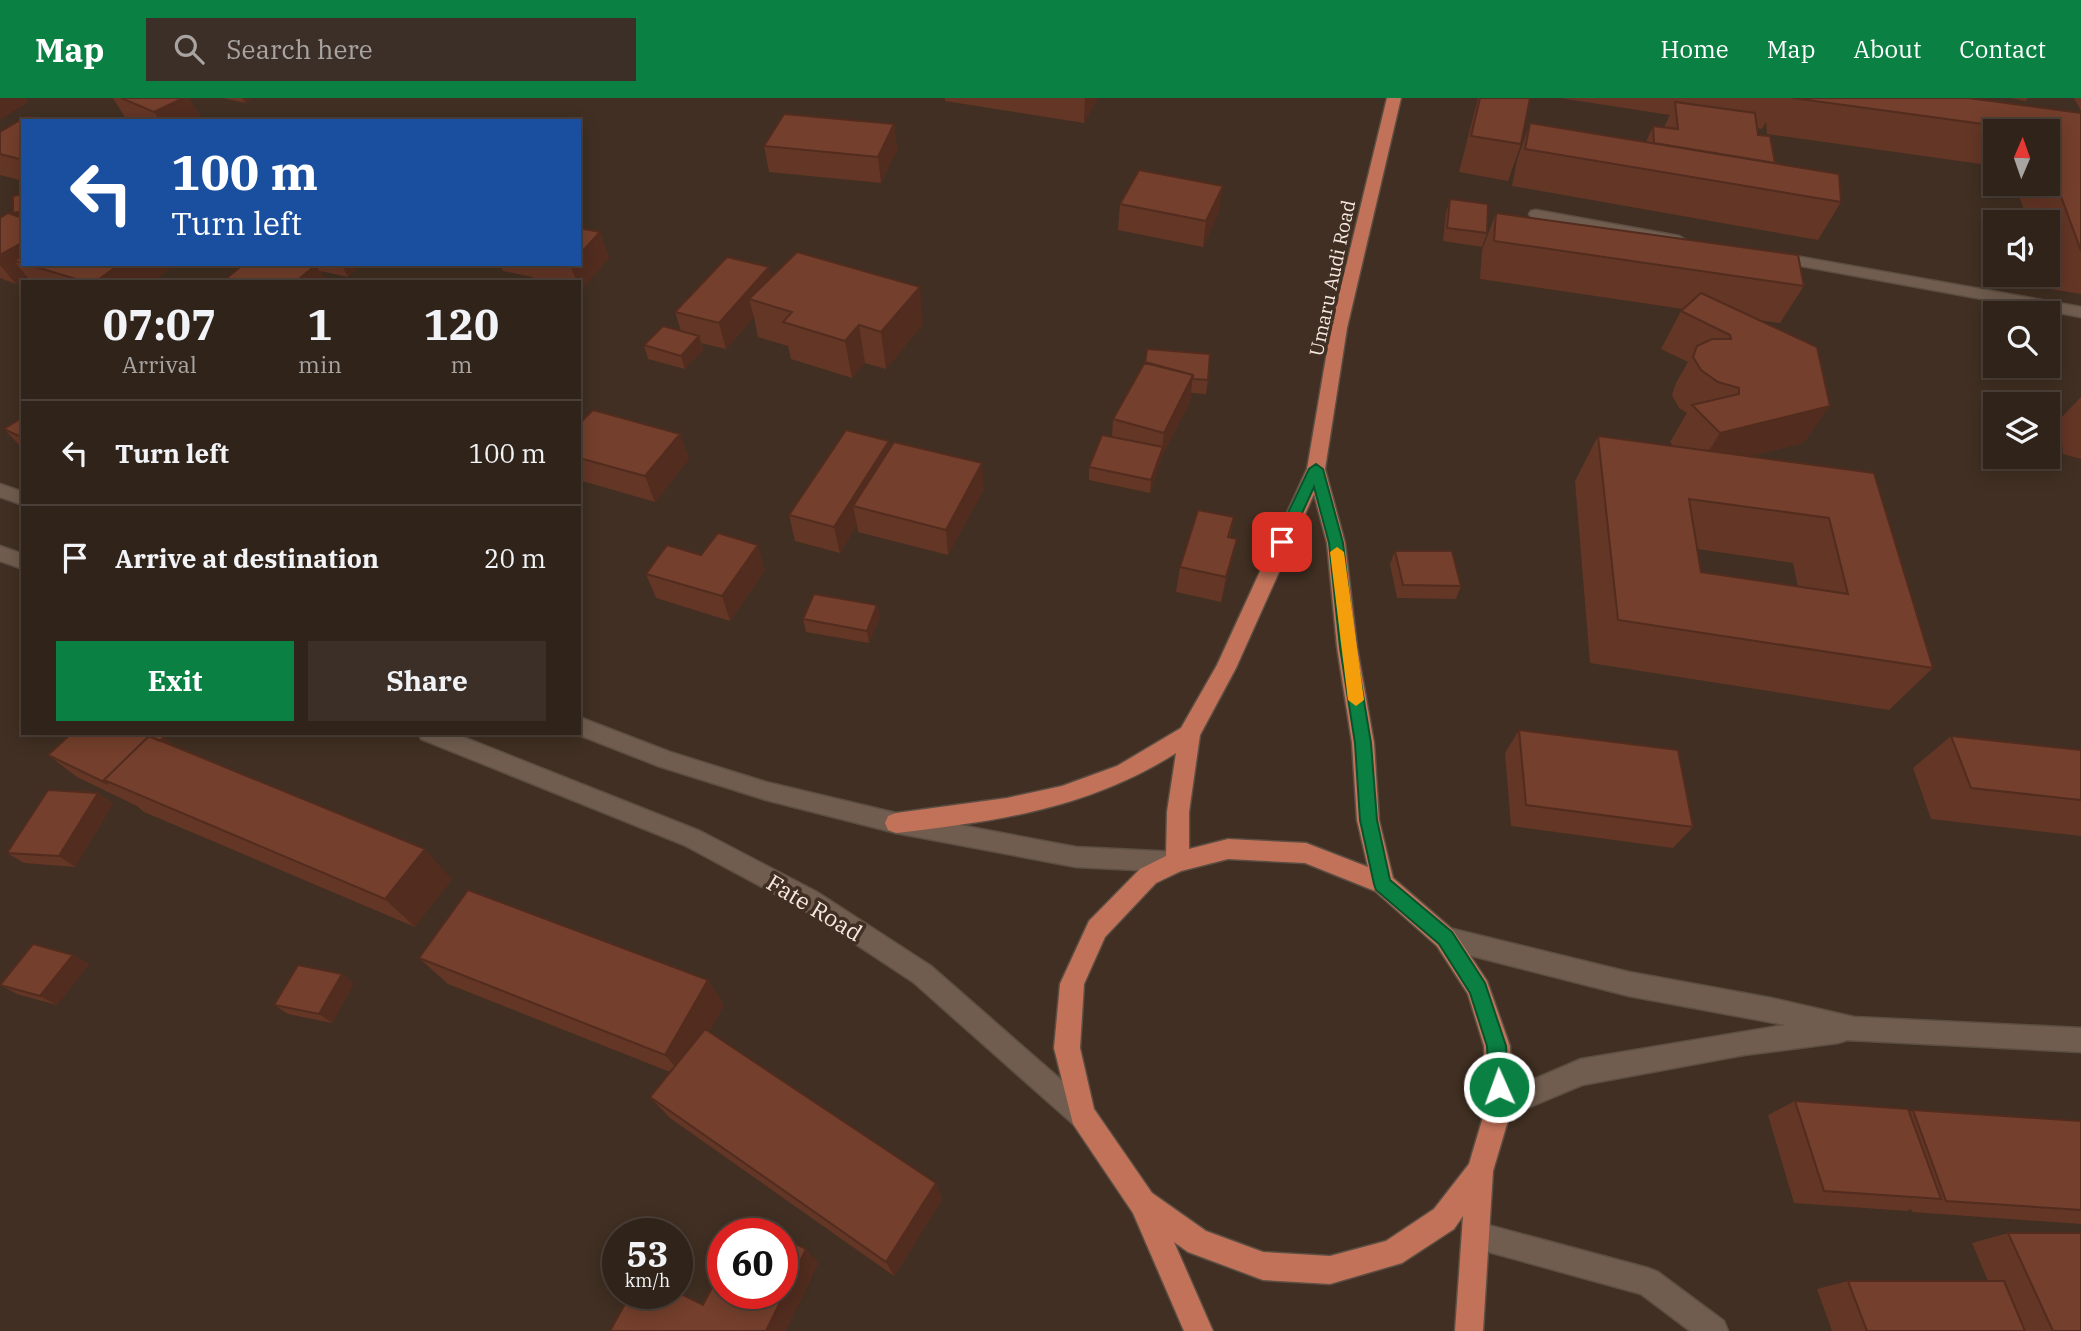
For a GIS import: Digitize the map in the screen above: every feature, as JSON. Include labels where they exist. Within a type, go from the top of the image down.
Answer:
[{"type":"main road","name":"Umaru Audi Road","points":[[1316,469],[1339,328],[1394,98]]},
{"type":"main road","points":[[1177,862],[1178,812],[1189,734],[1226,668],[1316,469]]},
{"type":"main road","points":[[1316,469],[1336,543],[1347,647],[1363,743],[1368,820],[1382,884]]},
{"type":"main road","points":[[896,824],[1005,809],[1063,796],[1117,776],[1189,734]]},
{"type":"main road","points":[[1199,1331],[1142,1203],[1082,1115],[1067,1048],[1072,984],[1097,929],[1148,876],[1177,862],[1228,849],[1307,853],[1382,884],[1445,938],[1478,989],[1497,1046],[1499,1107],[1480,1171],[1469,1331]]},
{"type":"main road","points":[[1142,1203],[1198,1242],[1264,1266],[1330,1270],[1392,1253],[1444,1219],[1480,1171]]},
{"type":"street","points":[[1536,214],[1700,243]]},
{"type":"street","points":[[1754,253],[2081,312]]},
{"type":"street","points":[[0,490],[21,498]]},
{"type":"street","points":[[0,553],[21,561]]},
{"type":"street","points":[[588,729],[666,760],[766,791],[896,824],[1076,857],[1177,862]]},
{"type":"street","name":"Fate Road","points":[[434,735],[692,838],[809,900],[922,974],[1082,1115]]},
{"type":"street","points":[[1445,938],[1629,984],[1854,1029],[2081,1040]]},
{"type":"street","points":[[1499,1107],[1581,1072],[1744,1043],[1854,1029]]},
{"type":"street","points":[[1477,1236],[1648,1282],[1714,1331]]},
{"type":"building","points":[[121,98],[183,98],[154,112]]},
{"type":"building","points":[[1480,98],[1530,98],[1521,144],[1471,136]]},
{"type":"building","points":[[1793,98],[1968,98],[2081,113],[2081,251],[2060,194],[2060,119],[1983,119],[1983,124]]},
{"type":"building","points":[[1675,102],[1755,113],[1758,135],[1770,136],[1775,163],[1654,143],[1653,126],[1678,129]]},
{"type":"building","points":[[784,114],[894,124],[878,157],[764,146]]},
{"type":"building","points":[[21,120],[21,159],[0,154],[0,132]]},
{"type":"building","points":[[1530,123],[1839,174],[1841,202],[1525,149]]},
{"type":"building","points":[[1139,170],[1223,186],[1206,221],[1120,204]]},
{"type":"building","points":[[21,194],[21,211],[13,213],[13,196]]},
{"type":"building","points":[[1450,199],[1488,204],[1487,233],[1447,228]]},
{"type":"building","points":[[8,213],[21,217],[21,243],[0,255],[0,218]]},
{"type":"building","points":[[1496,213],[1798,255],[1804,286],[1494,241]]},
{"type":"building","points":[[581,228],[600,232],[581,253]]},
{"type":"building","points":[[797,252],[920,287],[881,332],[859,325],[845,341],[783,322],[792,312],[749,299]]},
{"type":"building","points":[[727,257],[769,267],[719,323],[675,312]]},
{"type":"building","points":[[33,266],[117,266],[98,280],[79,280]]},
{"type":"building","points":[[242,266],[315,266],[297,280],[224,280]]},
{"type":"building","points":[[1701,293],[1817,347],[1830,406],[1720,433],[1692,405],[1739,394],[1739,388],[1718,382],[1701,370],[1693,357],[1697,346],[1712,339],[1731,339],[1730,335],[1681,311]]},
{"type":"building","points":[[663,326],[699,336],[681,356],[644,345]]},
{"type":"building","points":[[1147,349],[1210,354],[1208,380],[1193,379],[1193,375],[1145,363]]},
{"type":"building","points":[[1145,362],[1193,375],[1164,433],[1113,419]]},
{"type":"building","points":[[593,410],[680,434],[645,476],[581,459],[581,422]]},
{"type":"building","points":[[21,418],[21,437],[4,429]]},
{"type":"building","points":[[846,430],[889,441],[834,527],[789,515]]},
{"type":"building","points":[[1102,435],[1163,447],[1151,480],[1089,467]]},
{"type":"building","points":[[1598,436],[1874,473],[1933,668],[1618,620]],"holes":[[[1689,499],[1829,518],[1848,594],[1701,572]]]},
{"type":"building","points":[[894,442],[982,463],[946,530],[853,506]]},
{"type":"building","points":[[1198,510],[1234,517],[1228,537],[1237,539],[1226,577],[1180,567]]},
{"type":"building","points":[[718,533],[758,545],[722,596],[646,574],[667,545],[701,555]]},
{"type":"building","points":[[1395,551],[1452,551],[1461,586],[1403,585]]},
{"type":"building","points":[[814,594],[877,605],[867,631],[803,619]]},
{"type":"building","points":[[1519,730],[1678,750],[1693,827],[1526,805]]},
{"type":"building","points":[[70,735],[160,735],[164,737],[160,741],[149,736],[104,780],[108,784],[48,755]]},
{"type":"building","points":[[149,736],[425,849],[385,899],[104,780]]},
{"type":"building","points":[[1951,736],[2081,750],[2081,800],[1971,788]]},
{"type":"building","points":[[48,790],[98,793],[59,856],[7,853]]},
{"type":"building","points":[[468,890],[708,980],[665,1055],[419,958]]},
{"type":"building","points":[[33,944],[73,955],[40,996],[0,985]]},
{"type":"building","points":[[298,965],[342,974],[319,1014],[274,1005]]},
{"type":"building","points":[[705,1029],[936,1183],[886,1262],[650,1097]]},
{"type":"building","points":[[1795,1101],[1908,1109],[1941,1199],[1824,1191]]},
{"type":"building","points":[[1913,1110],[2081,1121],[2081,1210],[1946,1201]]},
{"type":"building","points":[[2008,1233],[2081,1233],[2081,1331],[2053,1331]]},
{"type":"building","points":[[798,1245],[806,1249],[798,1265]]},
{"type":"building","points":[[1848,1281],[2004,1281],[2025,1331],[1867,1331]]},
{"type":"building","points":[[707,1297],[707,1309],[777,1309],[766,1331],[610,1331],[622,1309],[693,1309],[693,1300],[703,1305]]},
{"type":"slow traffic","points":[[1337,552],[1347,647],[1356,700]]},
{"type":"route","points":[[1282,542],[1316,469],[1336,543],[1347,647],[1363,743],[1368,820],[1382,884],[1445,938],[1478,989],[1497,1046],[1499,1087]]}]
